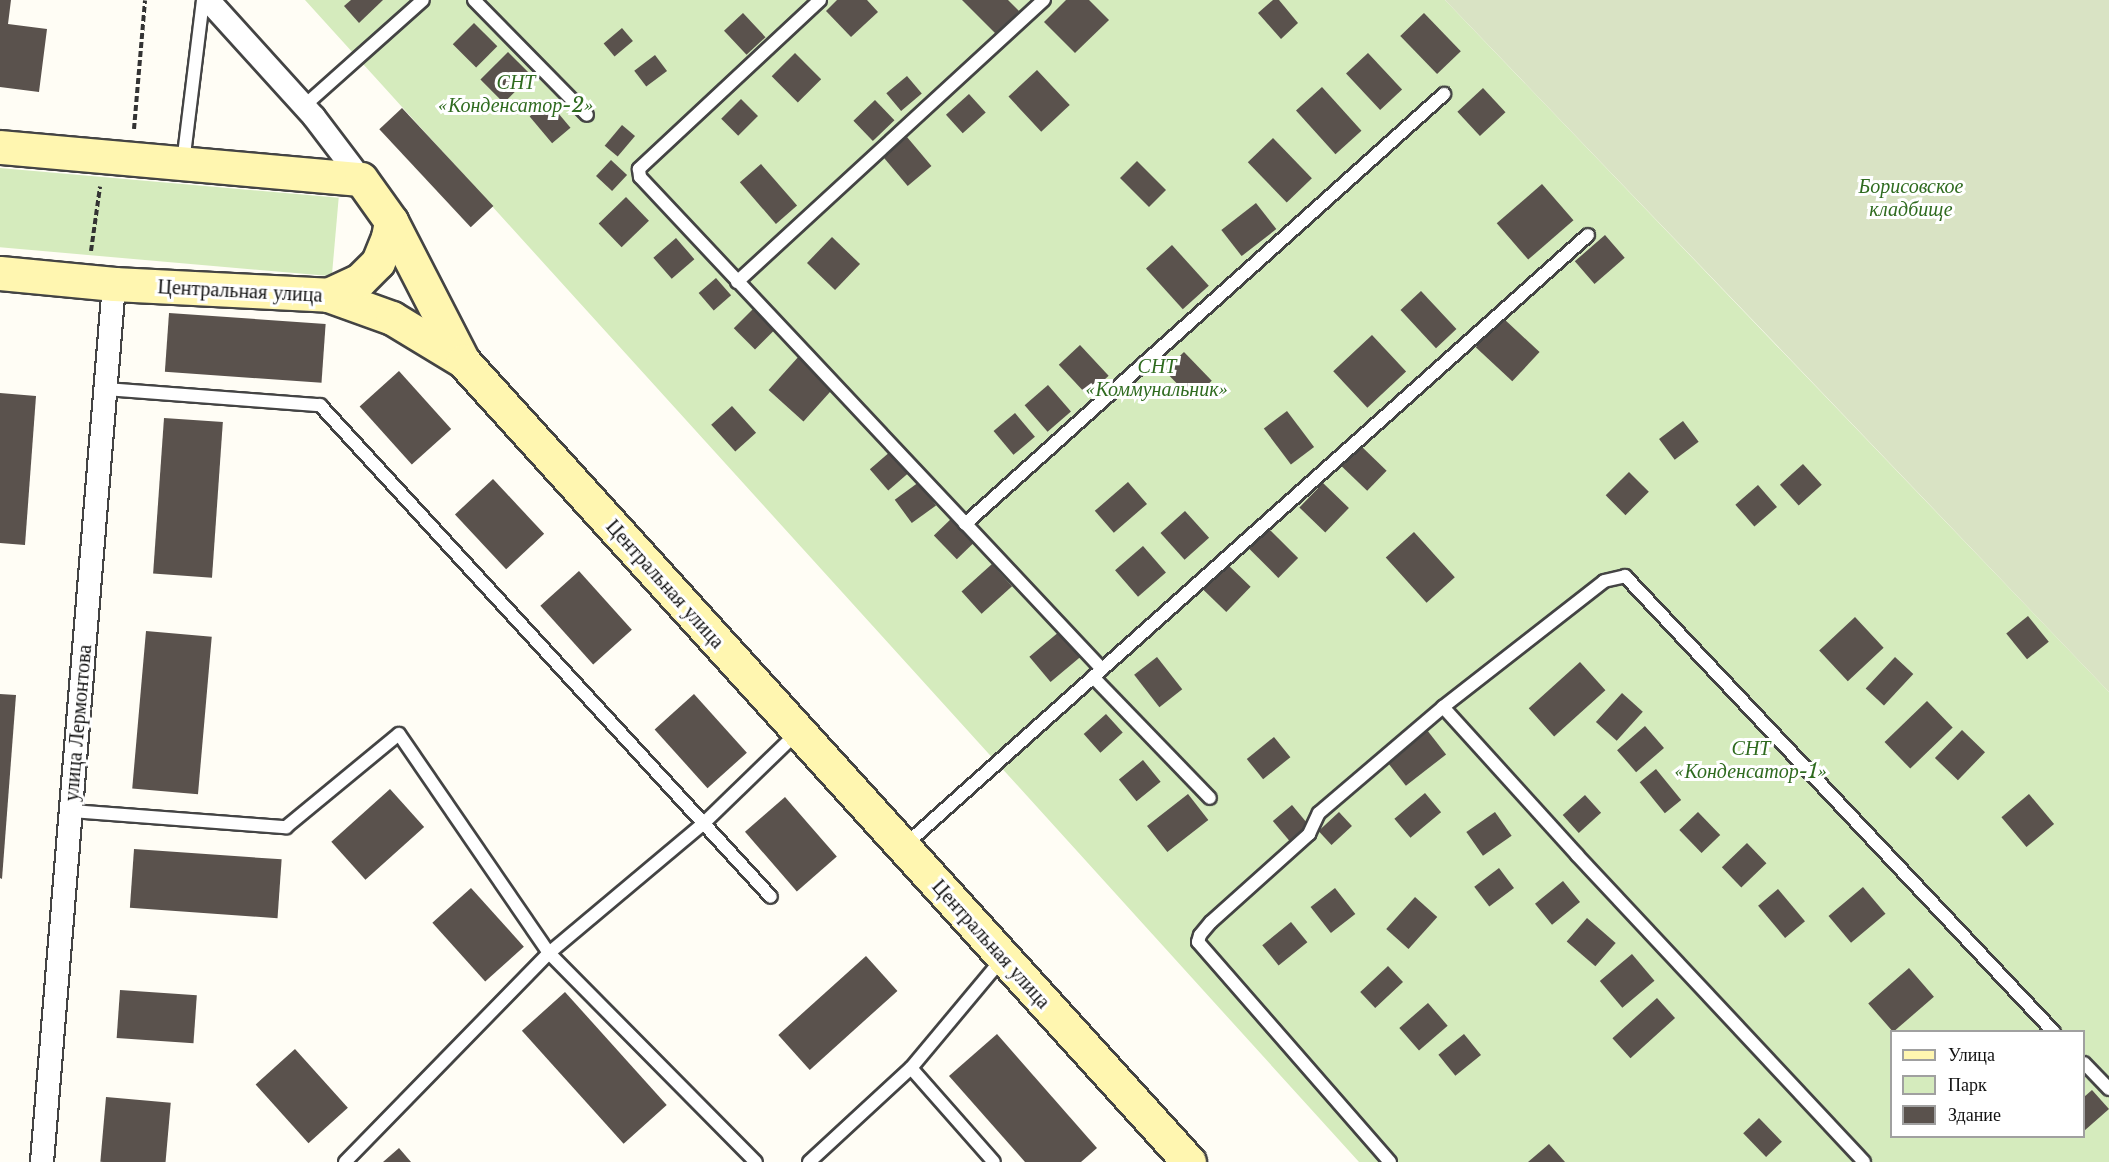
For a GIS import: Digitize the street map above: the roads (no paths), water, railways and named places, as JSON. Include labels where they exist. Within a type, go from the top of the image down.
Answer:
[{"type":"street","points":[[208,0],[304,106],[391,221],[463,361]]},
{"type":"street","points":[[0,147],[361,179]]},
{"type":"street","points":[[328,295],[360,280],[378,262],[388,237],[391,221]]},
{"type":"street","name":"Центральная улица","points":[[0,273],[101,283],[328,295],[392,318],[463,361],[1189,1162]]},
{"type":"street","name":"улица Лермонтова","points":[[42,1162],[105,389],[101,283]]},
{"type":"lane","points":[[183,163],[203,0]]},
{"type":"lane","points":[[304,106],[423,0]]},
{"type":"lane","points":[[474,0],[587,115]]},
{"type":"lane","points":[[820,0],[639,169],[644,184],[965,524],[1210,798]]},
{"type":"lane","points":[[737,282],[1044,0]]},
{"type":"lane","points":[[965,524],[1444,94]]},
{"type":"lane","points":[[904,847],[1588,235]]},
{"type":"lane","points":[[105,389],[320,405],[771,897]]},
{"type":"lane","points":[[1390,1162],[1198,942],[1200,935],[1211,922],[1309,834],[1319,813],[1443,707],[1604,581],[1624,576],[2052,1030]]},
{"type":"lane","points":[[1443,707],[1577,855],[1864,1162]]},
{"type":"lane","points":[[345,1162],[549,953],[704,823],[799,731]]},
{"type":"lane","points":[[71,811],[286,828],[399,734],[549,953],[756,1162]]},
{"type":"lane","points":[[809,1162],[911,1068],[1004,957]]},
{"type":"lane","points":[[2085,1064],[2109,1089]]},
{"type":"lane","points":[[911,1068],[994,1162]]},
{"type":"park label","name":"СНТ «Конденсатор-2»","points":[[516,94]]},
{"type":"park label","name":"Борисовское кладбище","points":[[1911,198]]},
{"type":"park label","name":"СНТ «Коммунальник»","points":[[1157,378]]},
{"type":"park label","name":"СНТ «Конденсатор-1»","points":[[1751,760]]}]
